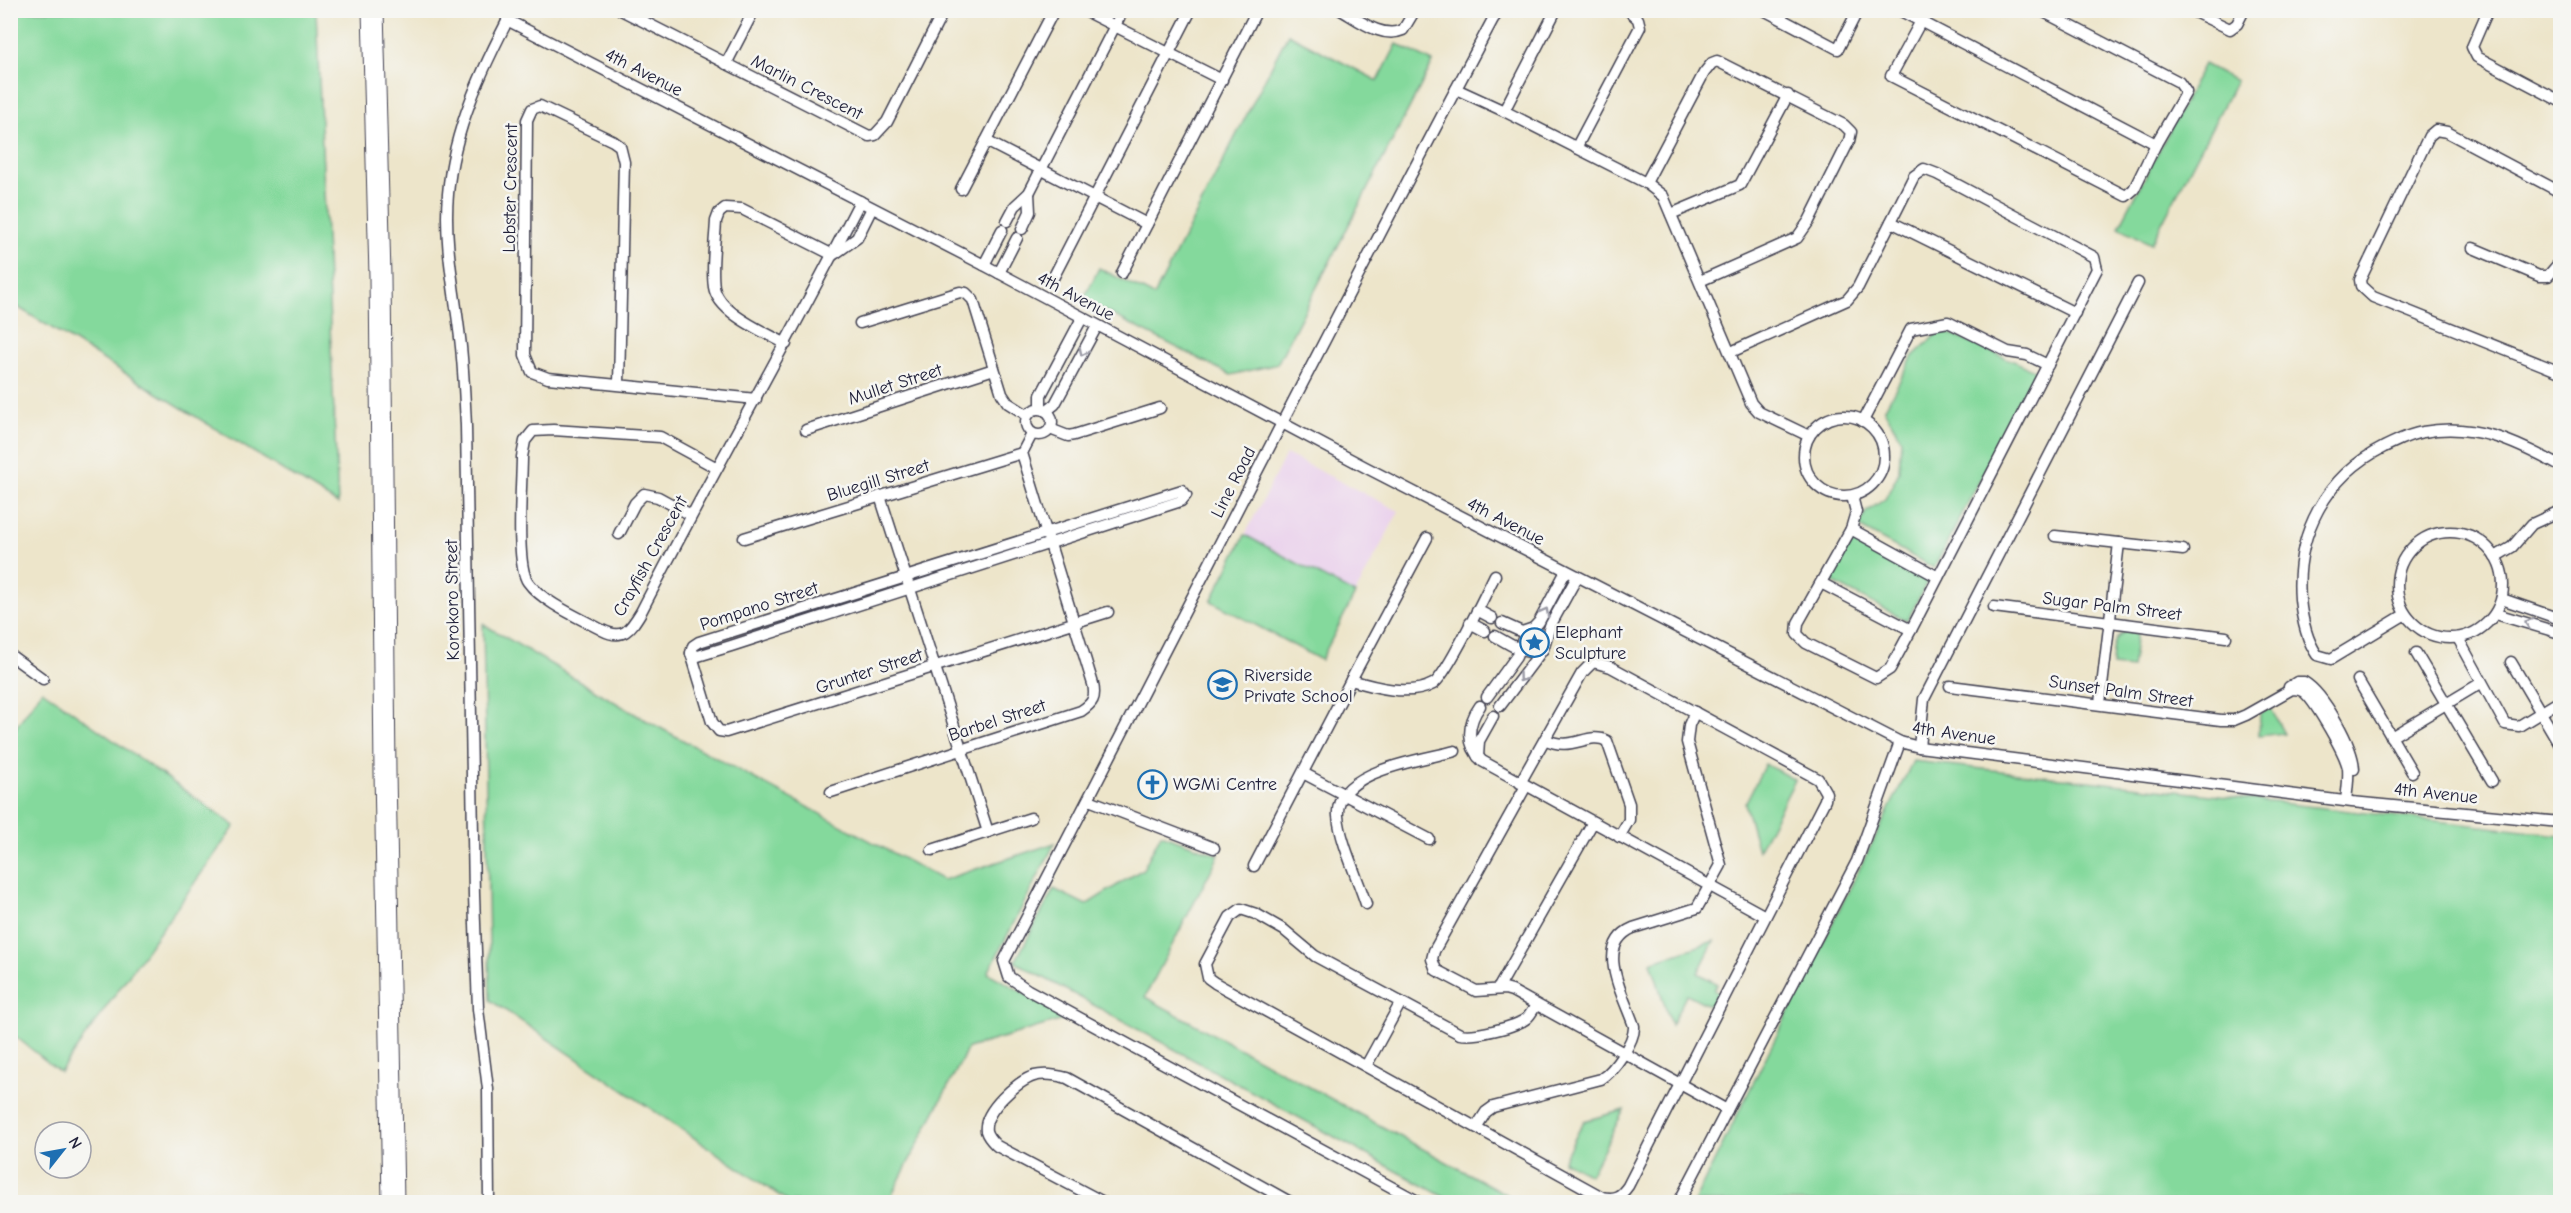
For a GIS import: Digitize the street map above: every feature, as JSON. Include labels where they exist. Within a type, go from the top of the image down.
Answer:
[{"type":"highway","points":[[360,10],[374,224],[380,276]]},
{"type":"highway","points":[[374,10],[393,1203]]},
{"type":"highway","points":[[381,454],[386,430],[388,382],[387,10]]},
{"type":"street","points":[[621,10],[726,64],[753,10]]},
{"type":"street","name":"Marlin Crescent","points":[[726,64],[852,129],[869,136],[875,135],[887,122],[944,10]]},
{"type":"street","points":[[961,189],[1054,10]]},
{"type":"street","points":[[1083,10],[1222,80]]},
{"type":"street","points":[[984,265],[1015,206],[1029,193],[1123,10]]},
{"type":"street","points":[[1052,280],[1191,10]]},
{"type":"street","points":[[1122,273],[1257,10]]},
{"type":"street","points":[[1341,10],[1389,34],[1403,30],[1415,10]]},
{"type":"street","points":[[1504,111],[1556,10]]},
{"type":"street","points":[[1576,148],[1640,27],[1638,19],[1628,10]]},
{"type":"street","points":[[1764,10],[1838,49],[1858,10]]},
{"type":"street","points":[[1899,10],[2156,144]]},
{"type":"street","points":[[1927,10],[1891,76],[2111,191],[2122,196],[2130,194],[2186,92],[2183,86],[2040,10]]},
{"type":"street","points":[[2196,12],[2230,29],[2237,24],[2244,10]]},
{"type":"street","points":[[2488,10],[2472,46],[2477,57],[2560,101]]},
{"type":"street","name":"Line Road","points":[[1419,1203],[1028,990],[1009,977],[1004,961],[1496,13]]},
{"type":"street","name":"4th Avenue","points":[[510,15],[1097,326],[1577,577],[1900,742],[1919,747],[2349,802],[2560,822]]},
{"type":"street","name":"Korokoro Street","points":[[489,1203],[488,1089],[478,1009],[474,907],[466,426],[462,357],[448,243],[448,195],[455,151],[464,119],[510,15]]},
{"type":"street","points":[[1646,183],[1704,73],[1712,63],[1722,62],[1844,125],[1851,132],[1849,141],[1809,221],[1797,238],[1700,281]]},
{"type":"street","points":[[1456,89],[1646,183],[1663,196],[1751,403],[1759,412],[1809,436]]},
{"type":"street","points":[[1671,214],[1740,185],[1788,95]]},
{"type":"street","name":"Lobster Crescent","points":[[619,384],[624,162],[622,152],[613,141],[540,106],[532,109],[527,120],[526,361],[532,372],[541,376],[756,399]]},
{"type":"street","points":[[2560,192],[2447,132],[2436,130],[2429,136],[2360,280],[2361,286],[2373,297],[2560,372]]},
{"type":"street","points":[[986,141],[1148,224]]},
{"type":"street","points":[[1731,352],[1847,300],[1858,287],[1914,176],[1924,169],[2094,257],[2097,269],[2075,314],[1890,669],[1876,678],[1806,643],[1797,634],[1797,628],[1851,529],[1856,512],[1852,496]]},
{"type":"street","points":[[999,273],[1030,212],[1029,193]]},
{"type":"street","name":"Crayfish Crescent","points":[[717,468],[668,441],[648,436],[533,431],[525,441],[522,457],[521,562],[526,580],[540,594],[612,635],[621,635],[634,622],[786,344],[860,201]]},
{"type":"street","points":[[786,344],[731,312],[718,298],[714,279],[716,221],[719,213],[725,208],[742,209],[833,255],[857,238],[872,208]]},
{"type":"street","points":[[1892,222],[2075,314]]},
{"type":"street","points":[[2473,248],[2540,276],[2548,276],[2560,262]]},
{"type":"street","points":[[1919,747],[1924,699],[2138,284]]},
{"type":"street","points":[[860,323],[960,292],[966,293],[973,300],[1002,394],[1008,402],[1027,415]]},
{"type":"street","points":[[1027,415],[1026,426],[1032,434],[1042,436],[1050,429],[1052,419],[1043,410],[1041,395],[1082,318]]},
{"type":"street","points":[[1863,421],[1911,329],[1948,322],[2008,352],[2027,355],[2048,365]]},
{"type":"street","points":[[1027,415],[1055,404],[1097,326]]},
{"type":"street","name":"Mullet Street","points":[[806,430],[994,369]]},
{"type":"street","points":[[1050,429],[1068,436],[1074,435],[1160,408]]},
{"type":"street","points":[[1848,416],[1863,421],[1880,438],[1884,462],[1874,484],[1852,496],[1829,494],[1811,480],[1804,458],[1809,436],[1819,424],[1833,417],[1848,416]]},
{"type":"street","points":[[2404,615],[2331,659],[2317,655],[2306,632],[2298,576],[2301,555],[2313,516],[2322,501],[2355,465],[2400,439],[2421,432],[2453,430],[2497,435],[2520,444],[2560,466]]},
{"type":"street","points":[[1032,434],[1022,453],[1075,623]]},
{"type":"street","name":"Bluegill Street","points":[[744,538],[1022,453]]},
{"type":"street","points":[[619,534],[635,503],[644,494],[658,497],[691,515]]},
{"type":"street","points":[[880,496],[906,583],[988,832]]},
{"type":"street","name":"Pompano Street","points":[[1091,524],[1046,532],[1009,551],[948,576],[906,583],[860,591],[794,612],[695,644],[690,649],[691,653],[698,656],[863,602],[906,583],[944,564],[1009,551],[1050,544],[1091,524],[1155,503]]},
{"type":"street","points":[[2495,556],[2512,547],[2532,524],[2560,511]]},
{"type":"street","points":[[1851,529],[1938,577]]},
{"type":"street","points":[[2458,531],[2474,537],[2488,547],[2495,556],[2504,578],[2502,599],[2496,614],[2484,627],[2458,638],[2432,635],[2416,626],[2404,615],[2398,596],[2397,579],[2401,562],[2411,548],[2424,537],[2441,532],[2458,531]]},
{"type":"street","points":[[2055,536],[2183,550]]},
{"type":"street","points":[[1254,866],[1427,538]]},
{"type":"street","points":[[2100,703],[2119,543]]},
{"type":"street","points":[[944,564],[948,576]]},
{"type":"street","points":[[1487,696],[1509,668],[1523,639],[1539,622],[1566,571]]},
{"type":"street","points":[[1351,680],[1385,690],[1431,685],[1440,679],[1495,575]]},
{"type":"street","points":[[1500,706],[1543,649],[1550,626],[1577,577]]},
{"type":"street","points":[[1821,584],[1911,630]]},
{"type":"street","points":[[860,591],[863,602]]},
{"type":"street","points":[[2502,599],[2560,619]]},
{"type":"street","name":"Sugar Palm Street","points":[[1994,607],[2226,637]]},
{"type":"street","points":[[1477,610],[1522,632],[1531,629]]},
{"type":"street","points":[[794,612],[798,624]]},
{"type":"street","name":"Grunter Street","points":[[691,653],[712,722],[722,732],[770,720],[1108,612]]},
{"type":"street","points":[[2496,614],[2560,633]]},
{"type":"street","name":"Barbel Street","points":[[831,792],[1081,711],[1092,703],[1095,693],[1075,623]]},
{"type":"street","points":[[1470,624],[1520,649],[1536,653],[1543,649]]},
{"type":"street","points":[[727,634],[731,646]]},
{"type":"street","points":[[2458,638],[2505,724],[2519,726],[2560,701]]},
{"type":"street","points":[[2416,653],[2492,781]]},
{"type":"street","points":[[10,655],[44,678]]},
{"type":"street","points":[[1536,1005],[1529,1016],[1519,1022],[1467,1035],[1460,1034],[1315,956],[1284,930],[1256,914],[1241,909],[1230,917],[1205,964],[1208,978],[1602,1197],[1610,1199],[1618,1197],[1628,1186],[1680,1085],[1825,800],[1826,793],[1818,779],[1611,667],[1593,662],[1582,673],[1545,738],[1432,958],[1436,970],[1466,987],[1476,991],[1498,989],[1512,991],[1622,1054],[1680,1085],[1727,1110]]},
{"type":"street","points":[[2511,662],[2560,745]]},
{"type":"street","points":[[2358,680],[2412,772]]},
{"type":"street","points":[[2391,737],[2481,683]]},
{"type":"street","name":"Sunset Palm Street","points":[[1950,686],[2100,703],[2204,719],[2234,720],[2282,693],[2292,689],[2300,690],[2306,694],[2332,734],[2348,766],[2349,802]]},
{"type":"street","points":[[1480,706],[1470,724],[1470,739],[1478,757],[1487,765],[1765,916]]},
{"type":"street","points":[[1477,1126],[1486,1112],[1493,1107],[1601,1078],[1610,1073],[1634,1031],[1611,958],[1614,943],[1624,931],[1697,908],[1710,887],[1720,865],[1720,856],[1687,742],[1689,725],[1695,712]]},
{"type":"street","points":[[1478,757],[1479,741],[1493,716]]},
{"type":"street","points":[[1545,738],[1564,745],[1596,738],[1607,741],[1629,804],[1629,820],[1619,837]]},
{"type":"street","points":[[1679,1203],[1857,861],[1900,742]]},
{"type":"street","points":[[1366,904],[1340,825],[1338,808],[1344,794],[1352,785],[1367,775],[1455,751]]},
{"type":"street","points":[[1304,773],[1429,838]]},
{"type":"street","points":[[1089,800],[1214,848]]},
{"type":"street","points":[[932,850],[1031,818]]},
{"type":"street","points":[[1498,989],[1593,822]]},
{"type":"street","points":[[1366,1066],[1401,1002]]},
{"type":"street","points":[[1102,1203],[997,1146],[991,1140],[986,1127],[989,1119],[1007,1092],[1015,1085],[1044,1074],[1067,1078],[1290,1203]]},
{"type":"shaded area","points":[[1286,454],[1399,511],[1355,594],[1245,535]]},
{"type":"green space","points":[[10,11],[316,11],[338,504],[11,303]]},
{"type":"green space","points":[[1288,34],[1378,81],[1397,44],[1433,62],[1277,364],[1231,375],[1083,300],[1099,268],[1154,296]]},
{"type":"green space","points":[[2204,64],[2236,81],[2151,244],[2119,227]]},
{"type":"green space","points":[[1941,330],[2037,371],[1934,568],[1859,527],[1866,512],[1885,499],[1899,472],[1901,439],[1884,410],[1913,356]]},
{"type":"green space","points":[[1245,535],[1355,594],[1321,660],[1211,601]]},
{"type":"green space","points":[[1853,537],[1929,578],[1907,621],[1830,581]]},
{"type":"green space","points":[[483,624],[640,717],[943,880],[1055,843],[988,973],[1069,1018],[968,1048],[888,1202],[789,1202],[490,1000]]},
{"type":"green space","points":[[2129,631],[2137,633],[2132,668],[2112,666],[2114,644],[2119,636]]},
{"type":"green space","points":[[42,690],[235,826],[60,1072],[10,1032],[11,734]]},
{"type":"green space","points":[[2270,707],[2284,733],[2259,736],[2260,714]]},
{"type":"green space","points":[[1913,761],[2560,835],[2560,1202],[1694,1202]]},
{"type":"green space","points":[[1765,764],[1795,780],[1758,851],[1745,804]]},
{"type":"green space","points":[[1161,834],[1219,855],[1145,997],[1520,1202],[1453,1202],[1015,962],[1054,889],[1086,905],[1143,869]]},
{"type":"green space","points":[[1714,941],[1698,973],[1717,984],[1714,990],[1721,993],[1714,1008],[1687,994],[1671,1025],[1651,962]]},
{"type":"green space","points":[[1624,1110],[1590,1175],[1563,1161],[1584,1121]]},
{"type":"place","name":"Elephant Sculpture","points":[[1534,642]]},
{"type":"place","name":"Riverside Private School","points":[[1223,685]]},
{"type":"place","name":"WGMi Centre","points":[[1152,784]]}]
